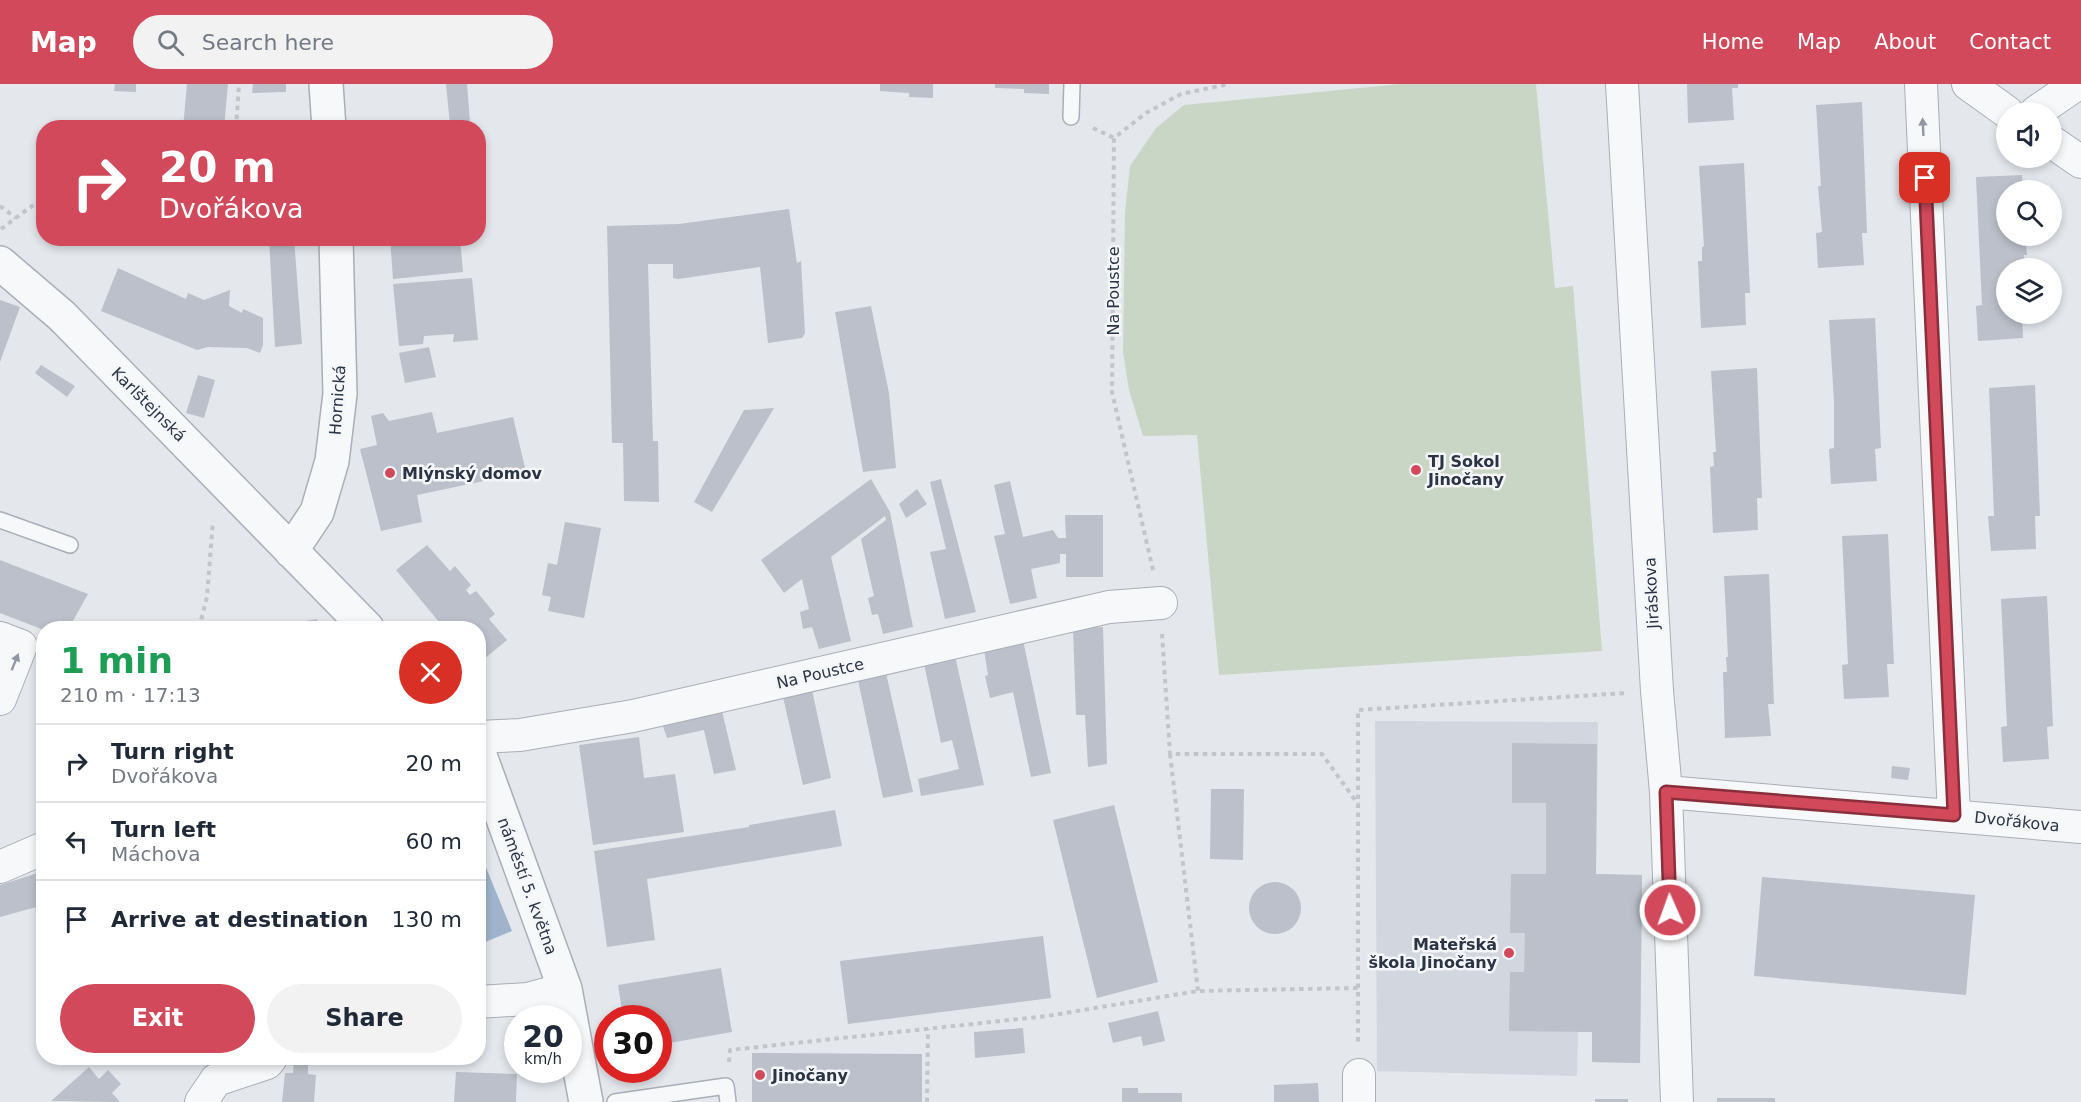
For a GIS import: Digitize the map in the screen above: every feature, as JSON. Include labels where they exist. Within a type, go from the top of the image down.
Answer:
[{"type":"street","points":[[326,84],[328,120]]},
{"type":"street","name":"Jiráskova","points":[[1622,84],[1657,691],[1666,792],[1677,1102]]},
{"type":"street","points":[[1921,84],[1954,815]]},
{"type":"street","points":[[1968,84],[1996,104]]},
{"type":"street","points":[[2051,102],[2078,84]]},
{"type":"street","points":[[2062,149],[2081,162]]},
{"type":"street","name":"Hornická","points":[[291,551],[317,512],[332,461],[340,394],[336,246]]},
{"type":"street","name":"Karlštejnská","points":[[0,263],[62,316],[211,466],[291,551]]},
{"type":"street","points":[[291,551],[360,621]]},
{"type":"street","name":"Na Poustce","points":[[486,737],[520,735],[633,716],[1109,607],[1161,603]]},
{"type":"street","points":[[0,638],[21,646],[0,699]]},
{"type":"street","name":"náměstí 5. května","points":[[486,772],[565,989],[586,1102]]},
{"type":"street","name":"Dvořákova","points":[[1666,792],[2081,827]]},
{"type":"street","points":[[0,867],[36,851]]},
{"type":"street","points":[[486,1002],[528,999],[565,989]]},
{"type":"street","points":[[201,1102],[216,1080],[261,1065]]},
{"type":"lane","points":[[1071,117],[1072,84]]},
{"type":"lane","points":[[0,520],[70,545]]},
{"type":"lane","points":[[615,1102],[726,1086],[728,1102]]},
{"type":"path","points":[[237,120],[239,84]]},
{"type":"path","name":"Na Poustce","points":[[1198,991],[1170,754],[1161,603],[1112,392],[1114,138],[1146,113],[1181,94],[1229,84]]},
{"type":"path","points":[[0,229],[36,203]]},
{"type":"path","points":[[0,206],[16,218]]},
{"type":"path","points":[[201,621],[207,597],[214,533],[211,466]]},
{"type":"path","points":[[1359,1088],[1359,710],[1657,691]]},
{"type":"path","points":[[1170,754],[1322,754],[1358,804]]},
{"type":"path","points":[[726,1086],[730,1050],[1047,1016],[1198,991],[1358,988]]},
{"type":"path","points":[[927,1102],[928,1029]]},
{"type":"shaded area","name":"Mateřská škola Jinočany","points":[[1375,721],[1598,722],[1596,874],[1642,875],[1640,1063],[1592,1062],[1592,1032],[1578,1032],[1577,1076],[1377,1071]]},
{"type":"green space","name":"TJ Sokol Jinočany","points":[[1401,84],[1536,84],[1555,288],[1573,286],[1602,651],[1219,675],[1197,435],[1143,436],[1129,390],[1123,352],[1125,212],[1130,166],[1156,128],[1184,105]]},
{"type":"water","points":[[486,868],[512,931],[486,942]]},
{"type":"building","points":[[115,84],[136,84],[136,92],[114,91]]},
{"type":"building","points":[[187,84],[228,84],[225,120],[184,120]]},
{"type":"building","points":[[253,84],[286,84],[286,92],[252,93]]},
{"type":"building","points":[[446,84],[467,84],[470,120],[450,120]]},
{"type":"building","points":[[880,84],[933,84],[933,98],[909,97],[909,93],[880,91]]},
{"type":"building","points":[[995,84],[1049,84],[1049,94],[1024,93],[1024,89],[995,88]]},
{"type":"building","points":[[1687,84],[1738,84],[1738,88],[1732,88],[1734,120],[1688,123]]},
{"type":"building","points":[[1862,102],[1867,233],[1862,233],[1864,265],[1818,268],[1816,233],[1822,232],[1818,186],[1821,186],[1816,105]]},
{"type":"building","points":[[1744,163],[1750,293],[1745,293],[1746,325],[1701,328],[1698,261],[1702,261],[1702,247],[1704,246],[1699,166]]},
{"type":"building","points":[[2022,175],[2022,180],[1996,180],[1996,246],[2026,246],[2027,255],[2024,255],[2024,258],[1996,258],[1996,324],[2022,324],[2023,338],[1978,341],[1976,306],[1982,305],[1976,177]]},
{"type":"building","points":[[789,209],[797,263],[801,261],[805,333],[802,338],[768,343],[760,267],[678,279],[673,278],[673,264],[648,264],[653,441],[658,441],[659,502],[624,501],[623,443],[612,443],[607,226],[679,224]]},
{"type":"building","points":[[269,246],[295,246],[302,344],[275,347]]},
{"type":"building","points":[[391,246],[461,246],[463,272],[393,279]]},
{"type":"building","points":[[118,268],[186,299],[188,293],[204,300],[230,290],[229,306],[242,313],[243,309],[263,318],[263,345],[260,353],[247,348],[208,347],[197,350],[101,311]]},
{"type":"building","points":[[472,278],[478,340],[453,342],[454,334],[424,336],[423,344],[399,346],[393,284]]},
{"type":"building","points":[[0,300],[20,307],[0,362]]},
{"type":"building","points":[[871,306],[889,393],[896,468],[863,472],[835,312]]},
{"type":"building","points":[[1875,318],[1881,448],[1875,449],[1877,481],[1831,484],[1829,449],[1834,448],[1834,402],[1829,320]]},
{"type":"building","points":[[429,347],[436,377],[405,383],[399,353]]},
{"type":"building","points":[[41,365],[75,386],[67,397],[35,373]]},
{"type":"building","points":[[1757,368],[1762,498],[1757,498],[1758,530],[1713,533],[1710,467],[1714,466],[1713,452],[1716,452],[1711,371]]},
{"type":"building","points":[[198,375],[215,380],[204,418],[186,413]]},
{"type":"building","points":[[2035,385],[2040,516],[2035,516],[2036,549],[1991,551],[1988,516],[1994,516],[1989,388]]},
{"type":"building","points":[[774,408],[712,512],[694,502],[744,410]]},
{"type":"building","points":[[432,412],[437,433],[513,417],[526,472],[417,495],[422,522],[381,531],[360,449],[377,445],[371,416],[383,413],[389,421]]},
{"type":"building","points":[[871,479],[890,512],[913,627],[883,634],[878,614],[872,615],[868,598],[874,596],[861,539],[886,520],[885,516],[831,557],[851,641],[819,649],[812,627],[803,629],[800,612],[809,609],[802,579],[784,593],[761,560]]},
{"type":"building","points":[[941,479],[976,612],[945,619],[930,552],[946,549],[930,482]]},
{"type":"building","points":[[1010,481],[1023,537],[1053,530],[1058,538],[1066,538],[1065,515],[1103,515],[1103,577],[1066,577],[1066,554],[1060,554],[1060,563],[1031,569],[1037,598],[1010,604],[994,536],[1005,534],[994,485]]},
{"type":"building","points":[[917,489],[927,504],[906,518],[899,504]]},
{"type":"building","points":[[565,522],[601,528],[584,618],[548,611],[551,597],[542,595],[548,563],[557,565]]},
{"type":"building","points":[[1888,534],[1894,664],[1887,664],[1889,697],[1844,699],[1842,665],[1848,664],[1842,536]]},
{"type":"building","points":[[427,545],[450,571],[455,566],[471,585],[466,590],[470,595],[477,592],[495,614],[489,619],[507,640],[486,657],[486,621],[438,621],[396,570]]},
{"type":"building","points":[[0,560],[88,594],[73,621],[36,621],[36,627],[0,613]]},
{"type":"building","points":[[1769,574],[1774,704],[1768,704],[1771,736],[1725,738],[1723,672],[1727,672],[1726,657],[1728,657],[1724,576]]},
{"type":"building","points":[[2047,596],[2053,726],[2047,727],[2049,759],[2003,762],[2001,727],[2007,726],[2001,599]]},
{"type":"building","points":[[1103,627],[1107,764],[1088,767],[1085,715],[1076,715],[1073,628]]},
{"type":"building","points":[[1023,640],[1051,773],[1031,777],[1013,692],[990,698],[985,676],[988,675],[984,650]]},
{"type":"building","points":[[955,656],[984,785],[921,796],[918,779],[959,769],[952,740],[941,743],[924,664]]},
{"type":"building","points":[[886,673],[913,792],[883,798],[858,680]]},
{"type":"building","points":[[812,690],[831,778],[803,785],[783,697]]},
{"type":"building","points":[[722,711],[736,770],[714,774],[704,730],[667,738],[663,726]]},
{"type":"building","points":[[639,737],[644,778],[675,774],[684,832],[593,845],[579,745]]},
{"type":"building","points":[[1512,743],[1597,744],[1596,874],[1642,875],[1640,1063],[1592,1062],[1592,1032],[1509,1031],[1510,972],[1524,972],[1525,933],[1510,933],[1511,874],[1546,874],[1546,803],[1512,803]]},
{"type":"building","points":[[1892,766],[1910,768],[1908,780],[1891,778]]},
{"type":"building","points":[[1211,789],[1244,789],[1243,860],[1210,859]]},
{"type":"building","points":[[1114,805],[1158,982],[1097,998],[1053,820]]},
{"type":"building","points":[[835,810],[842,846],[647,879],[655,940],[607,947],[594,851],[749,827],[749,825]]},
{"type":"building","points":[[36,874],[36,907],[0,917],[0,885]]},
{"type":"building","points":[[1762,877],[1975,895],[1966,995],[1754,976]]},
{"type":"building","points":[[1275,882],[1285,884],[1293,890],[1299,898],[1301,908],[1299,918],[1293,926],[1285,932],[1275,934],[1265,932],[1257,926],[1251,918],[1249,908],[1251,898],[1257,890],[1265,884]]},
{"type":"building","points":[[1043,936],[1051,998],[848,1024],[840,961]]},
{"type":"building","points":[[721,968],[732,1032],[672,1043],[672,1005],[621,1005],[618,985]]},
{"type":"building","points":[[1158,1011],[1165,1041],[1143,1046],[1141,1036],[1113,1043],[1108,1023]]},
{"type":"building","points":[[1023,1028],[1025,1053],[975,1058],[974,1032]]},
{"type":"building","points":[[752,1053],[922,1054],[922,1102],[752,1102]]},
{"type":"building","points":[[294,1065],[308,1065],[308,1074],[316,1075],[314,1102],[282,1102],[285,1073],[293,1073]]},
{"type":"building","points":[[89,1067],[99,1079],[108,1070],[121,1084],[112,1093],[120,1102],[51,1101]]},
{"type":"building","points":[[456,1072],[504,1074],[504,1083],[517,1083],[516,1102],[454,1102]]},
{"type":"building","points":[[1318,1083],[1319,1102],[1274,1102],[1274,1085]]},
{"type":"building","points":[[1122,1088],[1138,1088],[1138,1093],[1182,1093],[1182,1102],[1122,1102]]},
{"type":"building","points":[[1717,1098],[1775,1098],[1775,1102],[1717,1102]]},
{"type":"building","points":[[1595,1099],[1628,1099],[1628,1102],[1595,1102]]},
{"type":"place","name":"TJ Sokol Jinočany","points":[[1416,470]]},
{"type":"place","name":"Mlýnský domov","points":[[390,473]]},
{"type":"place","name":"Mateřská škola Jinočany","points":[[1509,953]]},
{"type":"place","name":"Jinočany","points":[[760,1075]]},
{"type":"route","points":[[1670,910],[1666,792],[1954,815],[1925,178]]}]
